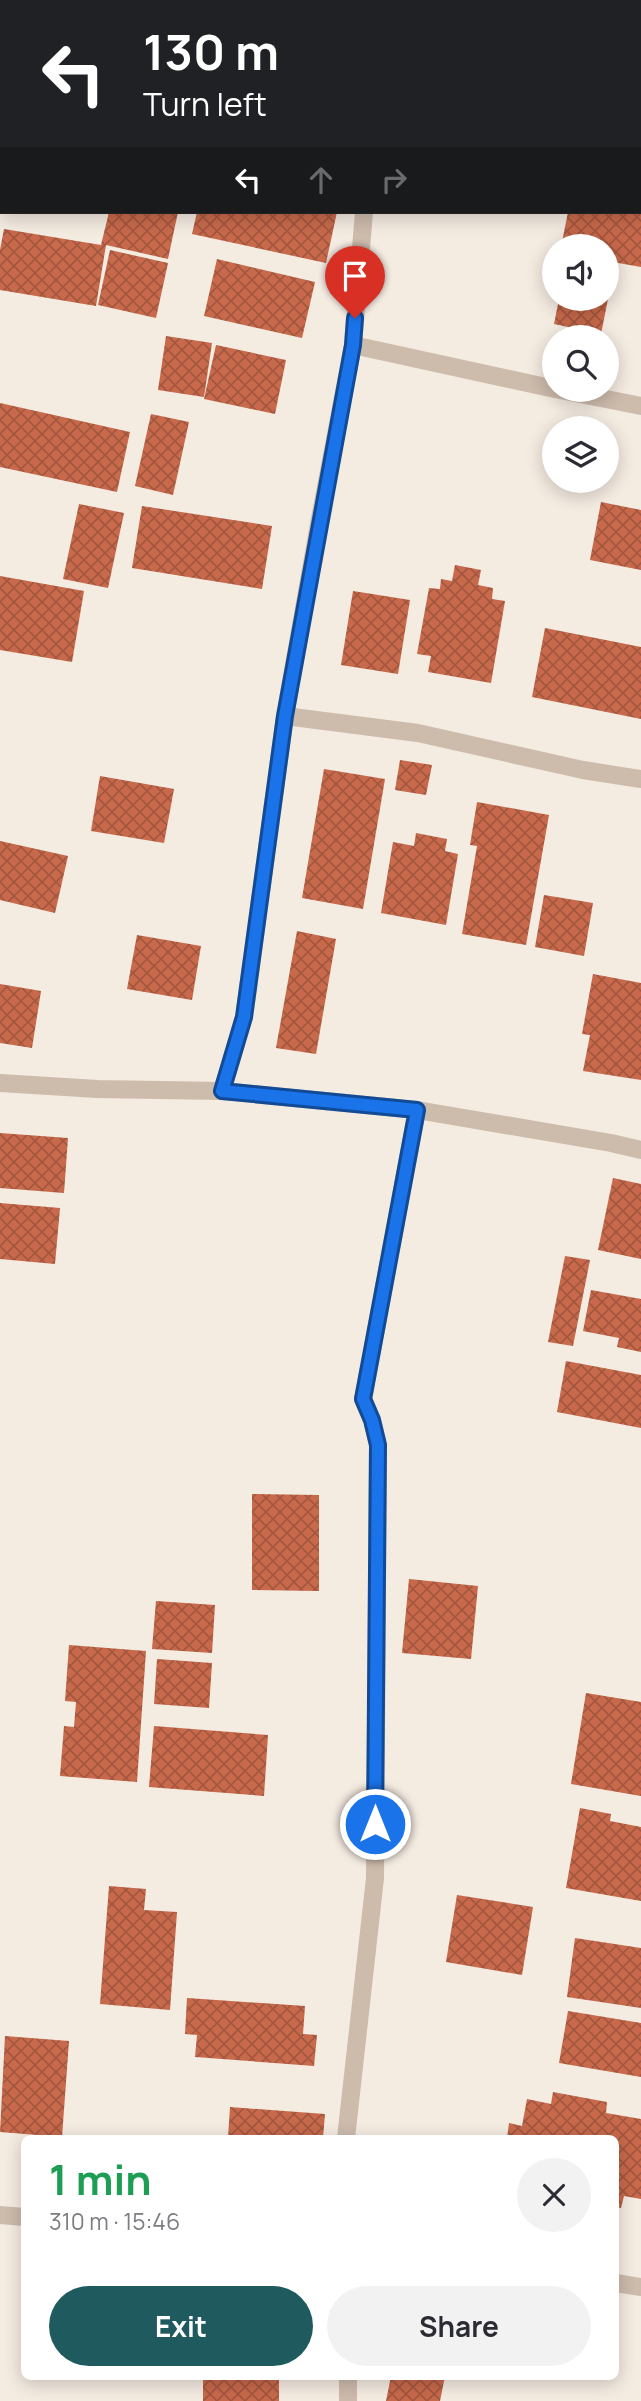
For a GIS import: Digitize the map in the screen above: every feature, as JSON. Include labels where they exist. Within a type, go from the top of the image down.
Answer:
[{"type":"street","points":[[222,1091],[244,1017],[285,716],[353,345],[364,214]]},
{"type":"street","points":[[353,345],[542,386]]},
{"type":"street","points":[[619,402],[641,406]]},
{"type":"street","points":[[285,716],[418,733],[583,770],[641,779]]},
{"type":"street","points":[[0,1083],[97,1089],[222,1091],[417,1110],[641,1150]]},
{"type":"street","points":[[346,2135],[375,1878],[378,1445],[363,1399],[417,1110]]},
{"type":"street","points":[[0,2215],[21,2217]]},
{"type":"street","points":[[619,2283],[641,2287]]},
{"type":"street","points":[[348,2380],[348,2401]]},
{"type":"building","points":[[109,214],[178,214],[168,259],[106,245],[96,306],[0,290],[0,250],[4,229],[101,245]]},
{"type":"building","points":[[197,214],[337,214],[326,263],[192,234]]},
{"type":"building","points":[[568,214],[641,214],[641,267],[619,263],[619,234],[564,234]]},
{"type":"building","points":[[110,250],[168,263],[156,318],[98,305]]},
{"type":"building","points":[[217,259],[315,282],[302,338],[204,316]]},
{"type":"building","points":[[557,311],[606,311],[603,325],[554,324]]},
{"type":"building","points":[[166,336],[212,343],[204,397],[158,390]]},
{"type":"building","points":[[216,345],[286,360],[275,414],[204,399]]},
{"type":"building","points":[[0,403],[130,432],[117,492],[0,467]]},
{"type":"building","points":[[151,414],[189,422],[173,495],[135,486]]},
{"type":"building","points":[[601,502],[641,510],[641,570],[590,560]]},
{"type":"building","points":[[79,504],[124,513],[108,588],[63,579]]},
{"type":"building","points":[[142,506],[272,526],[262,589],[132,568]]},
{"type":"building","points":[[455,565],[481,570],[478,585],[493,588],[492,599],[505,601],[491,683],[428,672],[431,656],[417,654],[429,588],[440,589],[441,579],[452,581]]},
{"type":"building","points":[[0,576],[84,591],[72,662],[0,650]]},
{"type":"building","points":[[353,591],[410,600],[398,674],[341,665]]},
{"type":"building","points":[[545,628],[641,647],[641,719],[532,697]]},
{"type":"building","points":[[400,760],[432,765],[426,795],[395,790]]},
{"type":"building","points":[[324,769],[385,779],[363,909],[302,898]]},
{"type":"building","points":[[100,776],[174,789],[164,843],[91,831]]},
{"type":"building","points":[[477,802],[549,815],[526,945],[462,934],[477,846],[470,845]]},
{"type":"building","points":[[416,833],[447,839],[445,851],[458,854],[446,925],[381,913],[393,842],[414,846]]},
{"type":"building","points":[[0,841],[68,856],[55,913],[0,900]]},
{"type":"building","points":[[544,895],[593,903],[584,956],[535,947]]},
{"type":"building","points":[[297,931],[336,939],[316,1054],[276,1048]]},
{"type":"building","points":[[137,935],[201,946],[192,1000],[127,989]]},
{"type":"building","points":[[593,974],[641,983],[641,1080],[583,1071],[590,1035],[582,1034]]},
{"type":"building","points":[[0,984],[41,991],[32,1048],[0,1043]]},
{"type":"building","points":[[0,1133],[68,1138],[64,1193],[0,1188]]},
{"type":"building","points":[[613,1178],[641,1184],[641,1259],[598,1250]]},
{"type":"building","points":[[0,1203],[60,1208],[55,1264],[0,1259]]},
{"type":"building","points":[[565,1256],[590,1260],[573,1346],[548,1342]]},
{"type":"building","points":[[591,1290],[641,1299],[641,1352],[617,1347],[619,1338],[583,1331]]},
{"type":"building","points":[[566,1361],[641,1375],[641,1428],[557,1412]]},
{"type":"building","points":[[252,1494],[319,1495],[319,1591],[252,1590]]},
{"type":"building","points":[[409,1579],[478,1586],[471,1659],[402,1653]]},
{"type":"building","points":[[156,1601],[215,1605],[212,1653],[152,1649]]},
{"type":"building","points":[[69,1645],[146,1651],[137,1782],[60,1776],[64,1726],[74,1727],[76,1702],[65,1701]]},
{"type":"building","points":[[157,1659],[212,1663],[209,1708],[154,1704]]},
{"type":"building","points":[[586,1693],[641,1702],[641,1796],[571,1784]]},
{"type":"building","points":[[154,1726],[268,1735],[264,1796],[149,1787]]},
{"type":"building","points":[[580,1808],[611,1814],[610,1821],[641,1827],[641,1901],[566,1888]]},
{"type":"building","points":[[109,1886],[146,1889],[144,1910],[177,1912],[170,2010],[100,2004]]},
{"type":"building","points":[[457,1895],[533,1907],[522,1975],[446,1962]]},
{"type":"building","points":[[575,1938],[641,1948],[641,2008],[567,1997]]},
{"type":"building","points":[[187,1998],[305,2006],[303,2034],[317,2035],[314,2066],[195,2057],[197,2035],[185,2034]]},
{"type":"building","points":[[568,2011],[641,2023],[641,2077],[559,2063]]},
{"type":"building","points":[[5,2036],[69,2041],[62,2135],[0,2132]]},
{"type":"building","points":[[553,2092],[607,2102],[606,2113],[641,2119],[641,2199],[624,2196],[619,2208],[619,2135],[507,2135],[509,2123],[522,2126],[527,2099],[551,2104]]},
{"type":"building","points":[[230,2107],[325,2114],[323,2135],[228,2135]]},
{"type":"building","points":[[203,2380],[279,2380],[279,2401],[203,2401]]},
{"type":"building","points":[[390,2380],[444,2380],[440,2401],[386,2401]]},
{"type":"route","points":[[355,318],[353,345],[285,716],[244,1017],[222,1091],[417,1110],[363,1399],[378,1445],[375,1824]]}]
